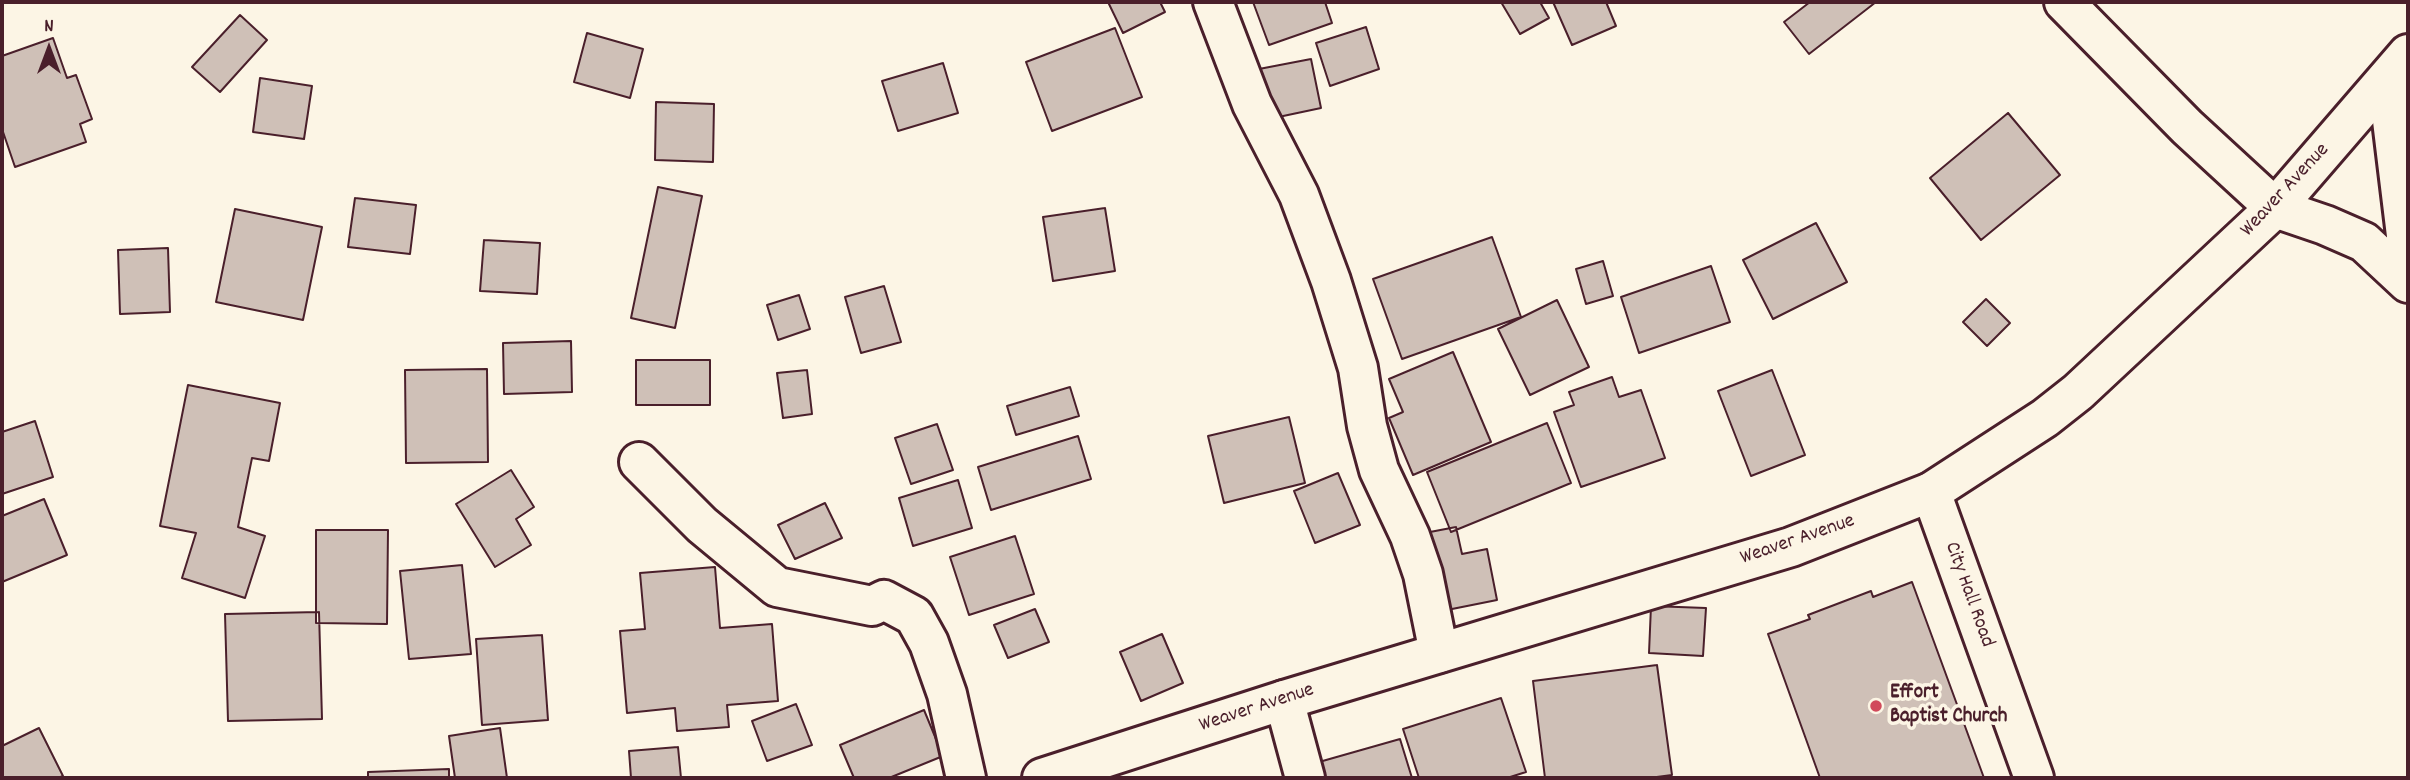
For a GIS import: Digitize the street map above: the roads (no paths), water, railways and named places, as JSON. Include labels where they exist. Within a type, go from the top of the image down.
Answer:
[{"type":"street","points":[[1213,2],[1252,104],[1298,195],[1331,281],[1357,368],[1367,426],[1379,470],[1410,536],[1423,574],[1439,653]]},
{"type":"street","points":[[2064,2],[2187,127],[2275,208],[2364,242],[2408,283]]},
{"type":"street","points":[[2397,67],[2408,252]]},
{"type":"street","name":"Weaver Avenue","points":[[1042,778],[1284,700],[1791,547],[1931,492],[2045,418],[2078,392],[2275,208],[2397,67]]},
{"type":"street","points":[[639,462],[702,525],[777,587],[872,606],[884,600],[914,616],[929,643],[947,694],[966,778]]},
{"type":"street","name":"City Hall Road","points":[[1931,492],[2034,778]]},
{"type":"street","points":[[1284,700],[1305,778]]},
{"type":"place","name":"Effort Baptist Church","points":[[1876,706]]}]
